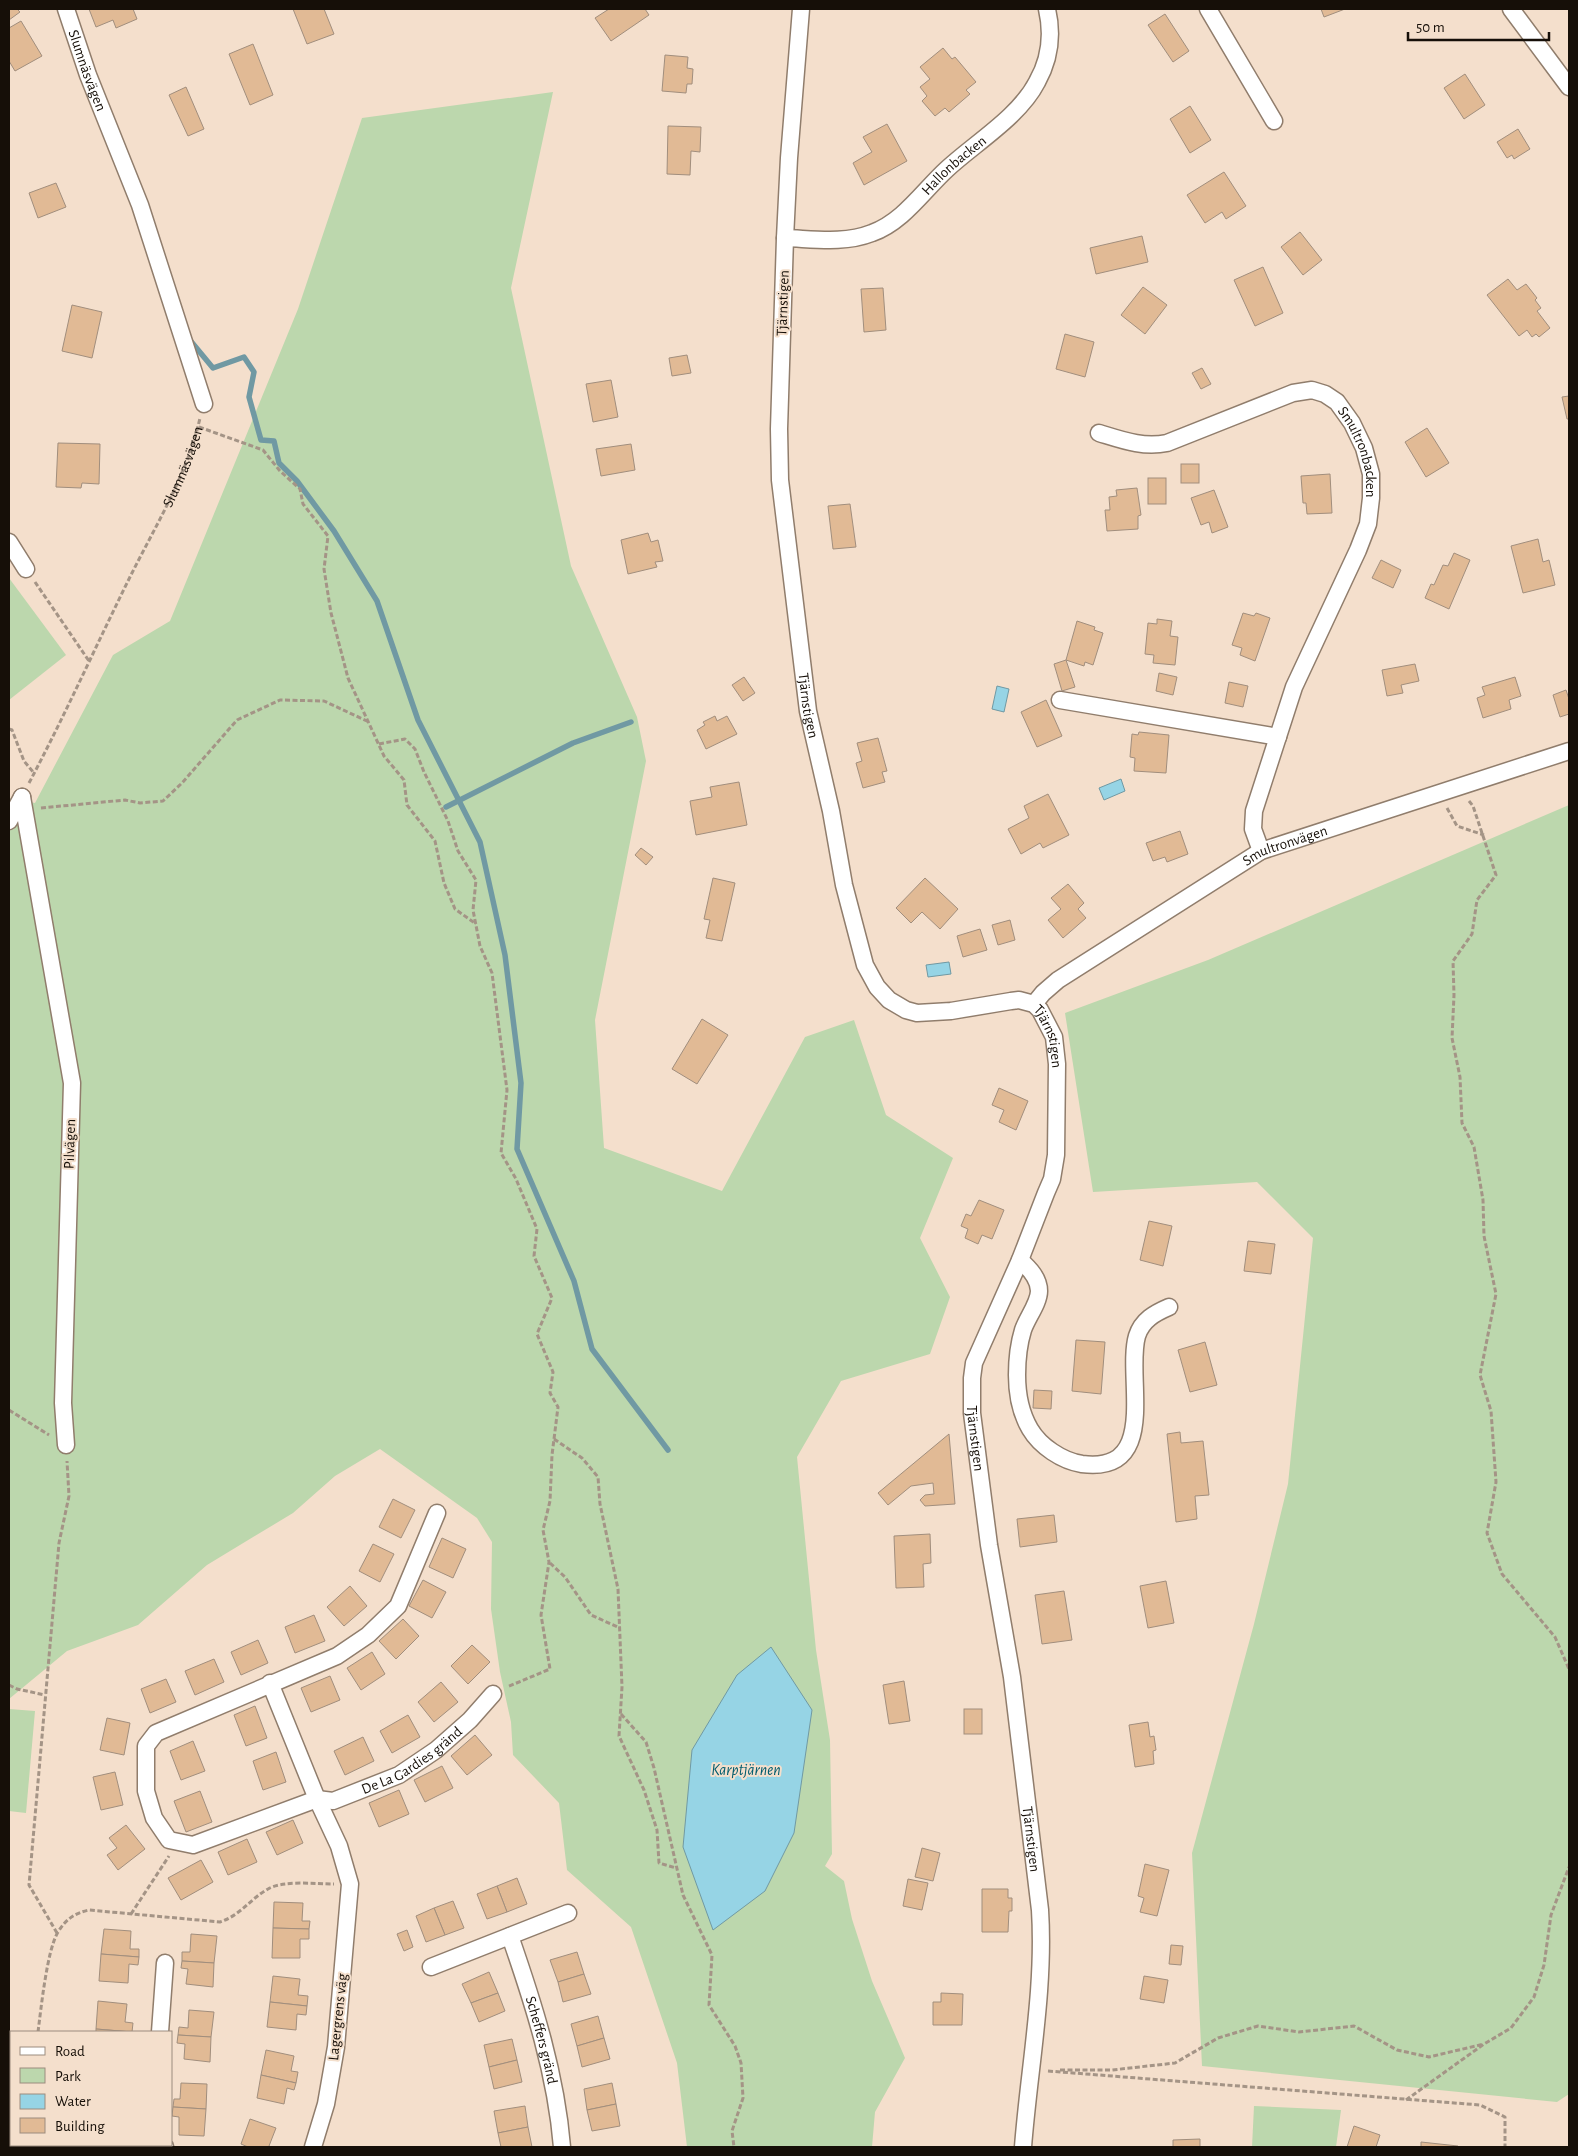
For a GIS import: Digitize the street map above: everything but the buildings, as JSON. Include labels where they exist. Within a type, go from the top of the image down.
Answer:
[{"type":"street","name":"Slumnäsvägen","points":[[66,9],[88,75],[140,205],[204,404]]},
{"type":"street","name":"Tjärnstigen","points":[[801,9],[788,158],[779,429],[780,480],[782,510],[808,711],[844,885],[864,965],[876,987],[889,1000],[906,1010],[917,1013],[951,1011],[1019,1000],[1034,1004],[1046,1018],[1054,1037],[1058,1064],[1058,1128],[1052,1179],[1020,1260],[977,1352],[972,1378],[972,1414],[990,1545],[1012,1677],[1027,1818],[1040,1910],[1040,1949],[1031,2069],[1022,2147]]},
{"type":"street","name":"Hallonbacken","points":[[785,238],[846,240],[858,238],[885,227],[899,217],[942,173],[1016,110],[1030,94],[1045,66],[1050,48],[1051,32],[1047,9]]},
{"type":"street","points":[[1208,9],[1274,121]]},
{"type":"street","points":[[1511,9],[1569,87]]},
{"type":"street","name":"Smultronbacken","points":[[1099,433],[1154,446],[1167,443],[1294,393],[1312,390],[1325,394],[1337,402],[1352,423],[1364,448],[1371,474],[1368,524],[1358,550],[1294,687],[1254,811],[1253,828],[1261,851]]},
{"type":"street","points":[[9,542],[26,569]]},
{"type":"street","points":[[1060,700],[1278,737]]},
{"type":"street","name":"Smultronvägen","points":[[1034,1004],[1058,980],[1261,851],[1569,751]]},
{"type":"street","points":[[9,821],[23,804]]},
{"type":"street","name":"Pilvägen","points":[[23,804],[72,1083],[63,1403],[66,1444]]},
{"type":"street","points":[[1020,1260],[1034,1276],[1040,1293],[1023,1330],[1016,1367],[1016,1392],[1023,1417],[1042,1444],[1058,1456],[1076,1463],[1092,1465],[1111,1461],[1122,1453],[1131,1440],[1136,1420],[1134,1356],[1137,1336],[1141,1326],[1149,1317],[1169,1307]]},
{"type":"street","points":[[178,1842],[169,1840],[154,1818],[146,1791],[146,1746],[156,1733],[337,1656],[368,1635],[398,1606],[437,1513]]},
{"type":"street","points":[[270,1683],[317,1799],[340,1846],[350,1884]]},
{"type":"street","name":"De La Gardies gränd","points":[[178,1842],[193,1845],[317,1799],[333,1802],[399,1775],[436,1750],[470,1720],[496,1692]]},
{"type":"street","name":"Lagergrens väg","points":[[313,2147],[326,2104],[336,2047],[350,1884]]},
{"type":"street","points":[[431,1967],[568,1913]]},
{"type":"street","name":"Scheffers gränd","points":[[510,1936],[538,2018],[553,2081],[562,2147]]},
{"type":"street","points":[[160,2031],[165,1963]]},
{"type":"path","name":"Slumnäsvägen","points":[[23,804],[34,773],[57,731],[89,661],[194,447],[204,404]]},
{"type":"path","points":[[198,427],[263,450],[280,471],[300,489],[303,504],[328,536],[324,569],[331,613],[348,678],[384,756],[404,780],[407,806],[435,841],[444,883],[455,909],[476,924]]},
{"type":"path","points":[[26,569],[89,661]]},
{"type":"path","points":[[23,804],[125,800],[140,803],[163,801],[182,783],[237,720],[280,700],[324,701],[369,722]]},
{"type":"path","points":[[9,729],[12,730],[24,761],[34,773]]},
{"type":"path","points":[[379,744],[404,739],[415,748],[424,772],[444,812],[458,851],[476,880],[473,910],[480,946],[492,973],[507,1090],[501,1153],[516,1179],[536,1229],[534,1256],[552,1298],[537,1334],[553,1372],[550,1393],[558,1407],[550,1501],[543,1530],[549,1563],[541,1616],[550,1669],[496,1692]]},
{"type":"path","points":[[1458,786],[1473,806],[1496,875],[1477,900],[1472,934],[1452,961],[1454,995],[1452,1038],[1460,1077],[1462,1123],[1474,1147],[1483,1200],[1484,1236],[1496,1294],[1480,1375],[1491,1411],[1496,1482],[1487,1533],[1502,1574],[1555,1638],[1569,1669]]},
{"type":"path","points":[[1438,792],[1456,826],[1484,835]]},
{"type":"path","points":[[9,1410],[66,1444],[69,1496],[59,1543],[29,1884],[57,1933]]},
{"type":"path","points":[[554,1439],[582,1458],[598,1477],[600,1504],[618,1589],[622,1687],[620,1736],[644,1790],[657,1830],[659,1864],[676,1868]]},
{"type":"path","points":[[549,1563],[565,1577],[591,1615],[620,1628]]},
{"type":"path","points":[[9,1685],[17,1689],[45,1695]]},
{"type":"path","points":[[621,1714],[646,1742],[663,1804],[683,1895],[712,1955],[709,2005],[735,2046],[741,2063],[743,2098],[732,2131],[734,2147]]},
{"type":"path","points":[[131,1914],[178,1842]]},
{"type":"path","points":[[1405,2100],[1484,2044],[1511,2028],[1534,1997],[1544,1965],[1552,1916],[1569,1867]]},
{"type":"path","points":[[38,2031],[50,1958],[57,1933],[77,1913],[90,1910],[220,1922],[233,1918],[268,1889],[278,1885],[350,1884]]},
{"type":"path","points":[[1031,2069],[1112,2070],[1175,2062],[1218,2038],[1258,2026],[1299,2032],[1354,2026],[1397,2050],[1429,2057],[1484,2044]]},
{"type":"path","points":[[1031,2069],[1480,2105],[1505,2117],[1506,2147]]},
{"type":"green space","points":[[553,92],[511,288],[571,566],[637,717],[646,761],[595,1020],[604,1148],[722,1191],[805,1037],[854,1020],[886,1115],[953,1158],[920,1238],[950,1297],[930,1354],[841,1381],[797,1457],[816,1650],[830,1740],[832,1854],[825,1866],[844,1881],[852,1919],[872,1981],[905,2058],[875,2112],[872,2147],[687,2147],[677,2063],[631,1927],[567,1870],[559,1803],[513,1755],[511,1722],[500,1672],[491,1609],[492,1542],[477,1518],[380,1449],[335,1476],[293,1513],[207,1565],[138,1625],[67,1651],[9,1699],[9,798],[35,803],[113,655],[170,621],[298,309],[362,118]]},
{"type":"green space","points":[[9,578],[66,655],[9,700]]},
{"type":"green space","points":[[1569,805],[1569,2094],[1557,2102],[1202,2066],[1192,1853],[1254,1624],[1288,1484],[1313,1238],[1257,1182],[1093,1192],[1065,1013],[1208,960]]},
{"type":"green space","points":[[9,1709],[35,1711],[26,1813],[9,1811]]},
{"type":"green space","points":[[1254,2106],[1341,2110],[1336,2147],[1252,2147]]},
{"type":"water","points":[[997,686],[1009,689],[1004,712],[992,709]]},
{"type":"water","points":[[1121,779],[1125,791],[1104,800],[1099,788]]},
{"type":"water","points":[[949,962],[951,974],[928,977],[926,965]]},
{"type":"water","name":"Karptjärnen","points":[[771,1647],[812,1710],[794,1833],[765,1891],[713,1930],[683,1847],[692,1750],[737,1675]]},
{"type":"waterway","points":[[189,339],[213,368],[244,357],[254,372],[249,397],[261,440],[274,441],[279,463],[297,481],[334,531],[377,601],[418,720],[480,842],[505,955],[521,1083],[517,1149],[574,1281],[592,1349],[668,1450]]},
{"type":"waterway","points":[[446,807],[573,743],[631,722]]}]
